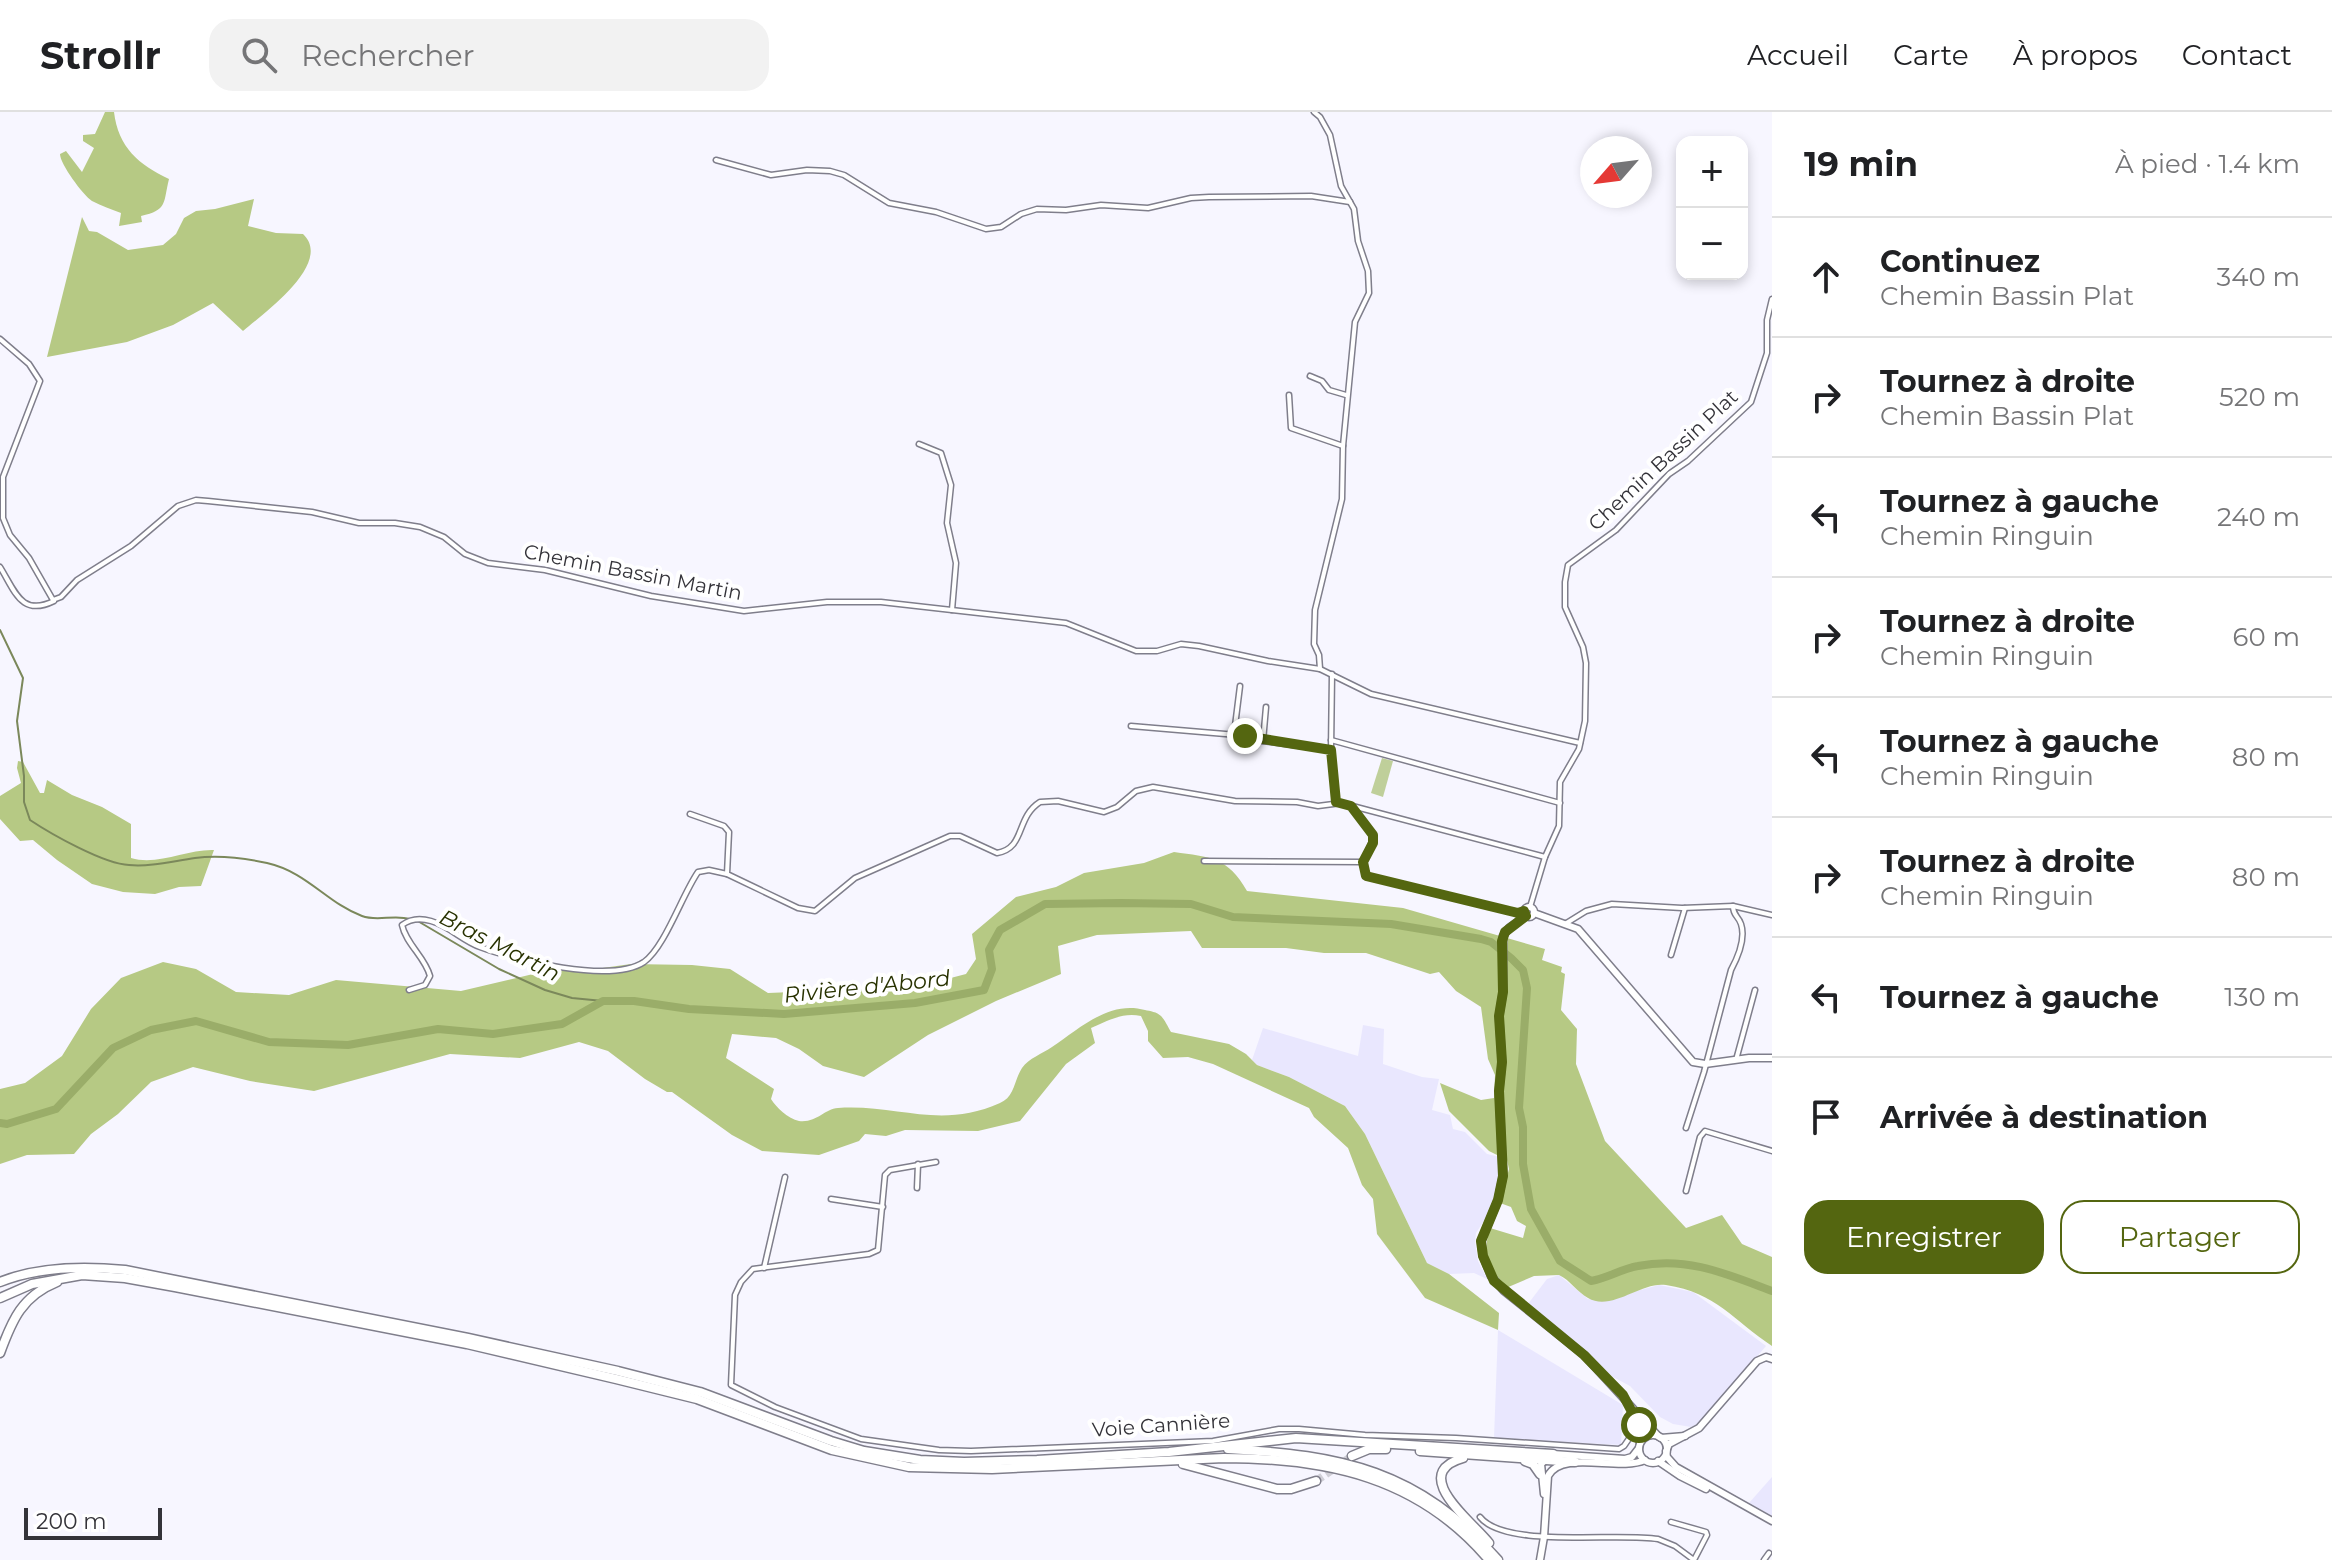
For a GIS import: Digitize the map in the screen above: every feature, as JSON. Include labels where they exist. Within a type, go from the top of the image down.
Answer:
[{"type":"highway","points":[[0,1284],[46,1272],[97,1267],[125,1270],[468,1338],[700,1392],[831,1441],[893,1457],[996,1462],[1153,1457],[1261,1458],[1321,1464],[1349,1470],[1398,1489],[1462,1532],[1489,1560]]},
{"type":"highway","points":[[0,1298],[32,1284],[82,1275],[125,1278],[175,1287],[467,1344],[697,1399],[832,1450],[891,1464],[934,1469],[977,1469],[1224,1449],[1284,1452],[1359,1466],[1400,1482],[1434,1502],[1465,1526],[1499,1560]]},
{"type":"highway","points":[[0,1353],[11,1322],[23,1303],[57,1282],[110,1279],[175,1287]]},
{"type":"highway","points":[[1153,1457],[1296,1438],[1553,1454]]},
{"type":"highway","points":[[1352,1456],[1369,1449],[1384,1448],[1575,1462]]},
{"type":"highway","points":[[1482,1455],[1461,1458],[1450,1464],[1442,1475],[1442,1487],[1450,1502],[1481,1533],[1499,1560]]},
{"type":"highway","points":[[1153,1457],[1277,1489],[1302,1487],[1316,1481]]},
{"type":"highway","points":[[1508,1458],[1533,1464],[1544,1475]]},
{"type":"street","points":[[1314,112],[1330,135],[1341,186],[1354,209],[1358,241],[1368,271],[1369,293],[1355,322],[1346,395],[1342,499],[1315,610],[1314,644],[1320,669]]},
{"type":"street","points":[[716,160],[771,175],[807,170],[830,171],[844,175],[889,203],[936,212],[986,229],[1001,227],[1021,214],[1037,209],[1066,210],[1101,205],[1148,208],[1209,197],[1311,196],[1350,202]]},
{"type":"street","name":"Chemin Bassin Plat","points":[[1660,1437],[1577,1349],[1504,1291],[1491,1276],[1483,1256],[1481,1241],[1498,1200],[1503,1176],[1499,1091],[1502,1062],[1499,1016],[1503,992],[1502,941],[1505,932],[1528,911],[1545,857],[1559,826],[1560,782],[1576,755],[1585,721],[1586,663],[1583,647],[1565,607],[1568,565],[1616,530],[1669,474],[1688,461],[1751,402],[1767,353],[1767,320],[1772,299]]},
{"type":"street","points":[[0,339],[29,364],[40,381],[3,477],[3,518],[10,535],[29,558],[51,598],[57,600]]},
{"type":"street","points":[[1310,376],[1322,381],[1329,390],[1346,395]]},
{"type":"street","points":[[1289,395],[1291,428],[1343,446]]},
{"type":"street","points":[[919,444],[941,453],[949,474],[951,485],[947,523],[956,563],[952,610]]},
{"type":"street","name":"Chemin Bassin Martin","points":[[57,600],[77,580],[119,555],[178,506],[196,500],[312,512],[359,523],[420,527],[444,537],[465,554],[488,563],[545,570],[651,596],[744,611],[852,601],[1066,623],[1136,651],[1157,651],[1190,644],[1320,669],[1371,694],[1580,743]]},
{"type":"street","points":[[0,567],[24,603],[38,607],[57,600]]},
{"type":"street","points":[[1332,674],[1331,750],[1336,802]]},
{"type":"street","points":[[1234,734],[1240,686]]},
{"type":"street","points":[[1263,741],[1266,707]]},
{"type":"street","points":[[1131,726],[1234,734],[1331,750]]},
{"type":"street","points":[[1331,740],[1560,803]]},
{"type":"street","points":[[409,990],[425,985],[430,976],[421,955],[402,931],[402,925],[409,921],[427,920],[442,925],[478,946],[541,966],[577,969],[637,965],[655,950],[698,872],[709,870],[727,874],[798,908],[815,911],[855,878],[950,836],[960,836],[997,853],[1011,849],[1024,816],[1040,802],[1058,801],[1104,812],[1117,807],[1136,791],[1153,787],[1235,801],[1297,802],[1313,806],[1336,802],[1545,857]]},
{"type":"street","points":[[1354,808],[1374,837],[1363,862],[1364,873],[1369,878],[1518,913],[1528,911],[1578,929],[1690,1059],[1705,1064],[1772,1058]]},
{"type":"street","points":[[690,814],[724,826],[729,832],[727,874]]},
{"type":"street","points":[[1204,861],[1363,862]]},
{"type":"street","points":[[1565,924],[1598,906],[1626,904],[1685,908],[1733,906],[1772,915]]},
{"type":"street","points":[[1686,1128],[1731,970],[1738,957],[1742,932],[1741,923],[1732,912],[1733,906]]},
{"type":"street","points":[[1671,955],[1685,908]]},
{"type":"street","points":[[1736,1060],[1755,990]]},
{"type":"street","points":[[1686,1191],[1700,1137],[1705,1131],[1772,1151]]},
{"type":"street","points":[[785,1177],[764,1268],[869,1254],[878,1250],[885,1175],[890,1170],[936,1162]]},
{"type":"street","points":[[917,1188],[918,1164]]},
{"type":"street","points":[[831,1199],[883,1207]]},
{"type":"street","name":"Voie Cannière","points":[[764,1268],[753,1269],[741,1282],[735,1295],[731,1385],[775,1407],[861,1439],[910,1447],[971,1451],[1213,1441],[1279,1429],[1299,1429],[1619,1449],[1639,1425]]},
{"type":"street","points":[[1658,1461],[1669,1444],[1703,1424],[1752,1367],[1763,1358],[1772,1359]]},
{"type":"street","name":"Chemin Bassin Plat","points":[[1623,1395],[1639,1425],[1640,1446]]},
{"type":"street","points":[[1540,1560],[1544,1537],[1544,1460],[1553,1454],[1625,1459],[1632,1457],[1649,1436],[1689,1435]]},
{"type":"street","points":[[1660,1437],[1667,1457],[1676,1467],[1750,1510]]},
{"type":"street","points":[[1640,1446],[1645,1460]]},
{"type":"street","points":[[1544,1475],[1556,1466],[1575,1462],[1625,1465],[1645,1460],[1658,1461],[1680,1476],[1772,1521]]},
{"type":"street","points":[[1480,1517],[1485,1524],[1495,1528],[1544,1537],[1650,1538],[1675,1546],[1694,1560],[1706,1532],[1671,1522]]},
{"type":"street","points":[[1764,1560],[1769,1553]]},
{"type":"shaded area","points":[[1363,1025],[1384,1029],[1383,1064],[1422,1077],[1439,1079],[1432,1110],[1450,1115],[1453,1129],[1465,1132],[1487,1154],[1500,1157],[1497,1192],[1491,1210],[1476,1233],[1475,1242],[1478,1261],[1487,1279],[1474,1273],[1449,1274],[1427,1263],[1365,1134],[1345,1106],[1252,1060],[1263,1028],[1358,1056]]},
{"type":"shaded area","points":[[1559,1275],[1588,1299],[1659,1285],[1693,1292],[1766,1346],[1699,1424],[1691,1427],[1673,1424],[1660,1417],[1630,1386],[1613,1377],[1528,1304],[1547,1279]]},
{"type":"shaded area","points":[[1498,1330],[1623,1405],[1621,1445],[1494,1438]]},
{"type":"shaded area","points":[[1772,1477],[1772,1516],[1749,1503]]},
{"type":"green space","points":[[105,112],[114,112],[125,145],[139,161],[169,179],[163,204],[156,211],[141,216],[142,222],[119,226],[121,213],[88,198],[61,159],[60,154],[66,151],[82,172],[94,148],[83,141],[83,135],[95,134]]},
{"type":"green space","points":[[254,199],[248,226],[276,233],[303,234],[310,246],[310,259],[292,287],[243,331],[213,303],[173,325],[127,342],[47,357],[82,217],[89,231],[97,232],[128,250],[163,245],[176,234],[184,218],[196,211]]},
{"type":"green space","points":[[1382,758],[1393,761],[1383,797],[1371,793]]},
{"type":"green space","points":[[18,761],[23,762],[40,793],[44,793],[47,780],[131,824],[131,858],[152,860],[214,850],[201,886],[179,887],[155,894],[123,892],[92,884],[33,840],[20,841],[0,819],[0,796],[21,783]]},
{"type":"green space","points":[[1174,852],[1198,855],[1225,865],[1247,891],[1403,908],[1545,949],[1542,960],[1562,967],[1561,972],[1565,974],[1561,1010],[1577,1029],[1576,1064],[1605,1141],[1686,1228],[1722,1215],[1742,1244],[1772,1257],[1772,1346],[1712,1301],[1666,1285],[1647,1287],[1607,1301],[1588,1298],[1559,1275],[1534,1276],[1506,1288],[1491,1267],[1487,1253],[1490,1228],[1523,1238],[1526,1226],[1517,1221],[1511,1207],[1500,1203],[1509,1169],[1507,1160],[1489,1151],[1449,1111],[1440,1083],[1481,1100],[1494,1098],[1495,1075],[1488,1059],[1481,1007],[1456,991],[1439,972],[1430,974],[1366,953],[1324,953],[1286,948],[1202,948],[1191,931],[1097,935],[1058,946],[1061,974],[996,1001],[928,1035],[864,1077],[823,1066],[776,1038],[732,1034],[726,1058],[774,1089],[773,1102],[799,1121],[811,1120],[838,1108],[958,1115],[1005,1100],[1025,1065],[1095,1018],[1119,1009],[1132,1008],[1155,1013],[1171,1032],[1229,1044],[1257,1065],[1289,1077],[1345,1106],[1365,1134],[1427,1263],[1449,1274],[1499,1313],[1498,1330],[1425,1298],[1377,1234],[1373,1199],[1362,1185],[1348,1148],[1314,1117],[1309,1108],[1213,1064],[1188,1057],[1163,1058],[1148,1041],[1148,1031],[1141,1016],[1134,1015],[1115,1018],[1091,1028],[1095,1043],[1066,1064],[1020,1121],[978,1131],[905,1130],[886,1136],[865,1134],[859,1141],[819,1155],[762,1151],[732,1135],[672,1092],[645,1079],[608,1051],[579,1042],[520,1058],[450,1054],[314,1091],[250,1081],[193,1067],[151,1082],[118,1114],[91,1134],[74,1154],[27,1155],[0,1164],[0,1089],[25,1083],[62,1056],[91,1009],[121,978],[163,962],[196,969],[236,992],[289,995],[336,980],[461,991],[550,970],[581,971],[631,964],[730,969],[768,993],[916,987],[966,974],[976,959],[972,934],[1016,897],[1056,887],[1084,873],[1144,863]]},
{"type":"waterway","name":"Bras Martin","points":[[0,630],[23,678],[17,721],[24,802],[30,820],[106,860],[129,865],[213,857],[258,861],[294,873],[338,904],[362,916],[410,919]]},
{"type":"waterway","name":"Rivière d'Abord","points":[[0,1123],[7,1124],[56,1109],[113,1048],[151,1030],[196,1021],[269,1042],[348,1045],[438,1029],[493,1034],[562,1024],[603,1001],[784,1014],[915,1003],[984,990],[992,969],[989,950],[1000,930],[1045,904],[1191,904],[1233,917],[1391,924],[1491,942],[1523,970],[1527,988],[1519,1108],[1523,1127],[1523,1164],[1531,1209],[1560,1261],[1591,1281],[1638,1266],[1673,1263],[1706,1268],[1772,1291]]},
{"type":"waterway","name":"Bras Martin","points":[[416,920],[499,969],[545,990],[572,998],[603,1001]]},
{"type":"tunnel","points":[[1316,1481],[1352,1456]]},
{"type":"route","points":[[1245,736],[1331,750],[1336,802],[1351,806],[1373,835],[1373,843],[1363,862],[1366,876],[1518,913],[1524,911],[1526,916],[1505,932],[1502,941],[1503,999],[1499,1016],[1502,1062],[1499,1091],[1503,1176],[1481,1248],[1494,1281],[1584,1355],[1623,1395],[1639,1425]]}]
